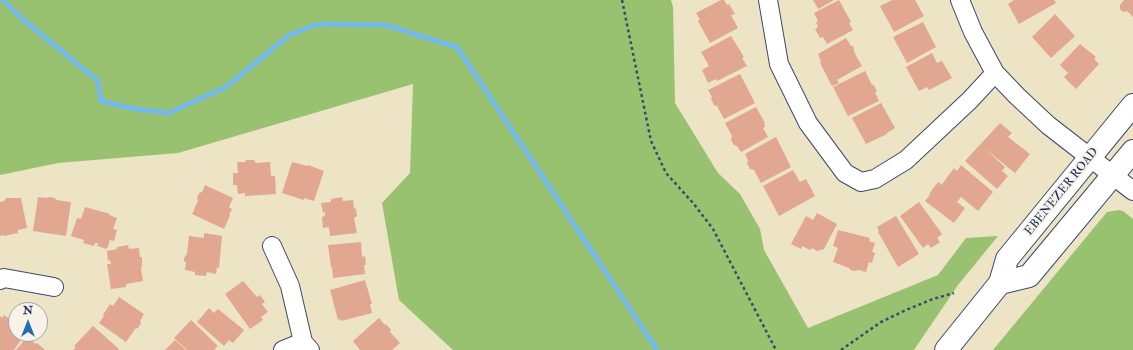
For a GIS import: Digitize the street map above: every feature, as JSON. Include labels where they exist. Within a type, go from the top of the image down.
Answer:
[{"type":"main road","name":"EBENEZER ROAD","points":[[946,350],[1000,283],[1007,259],[1133,105]]},
{"type":"main road","points":[[1000,283],[1029,276],[1133,151]]},
{"type":"street","points":[[768,0],[779,64],[808,123],[845,174],[861,182],[875,179],[906,160],[970,100],[995,73]]},
{"type":"street","points":[[960,0],[973,32],[995,73],[1036,114],[1133,191]]},
{"type":"street","points":[[272,246],[290,286],[306,346],[283,350]]},
{"type":"street","points":[[0,280],[4,278],[54,287]]},
{"type":"path","points":[[622,0],[651,141],[666,173],[713,229],[776,350]]},
{"type":"path","points":[[841,350],[881,322],[933,299],[954,293]]},
{"type":"green space","points":[[0,0],[671,0],[673,7],[675,103],[718,173],[740,194],[760,229],[764,250],[808,328],[938,275],[966,238],[998,236],[958,285],[914,350],[453,350],[399,300],[382,203],[410,173],[413,84],[178,153],[58,163],[0,175]]},
{"type":"green space","points":[[1119,210],[1123,211],[1133,219],[1133,350],[993,350],[1107,212]]},
{"type":"building","points":[[721,0],[724,0],[727,5],[729,4],[735,14],[731,15],[738,28],[710,43],[698,21],[700,20],[696,13]]},
{"type":"building","points":[[813,0],[834,0],[818,9]]},
{"type":"building","points":[[839,0],[851,22],[849,23],[853,30],[827,44],[823,37],[820,38],[815,29],[818,27],[816,22],[818,21],[814,13]]},
{"type":"building","points":[[892,0],[915,0],[924,16],[894,32],[880,6]]},
{"type":"building","points":[[1014,0],[1054,0],[1056,3],[1019,24],[1008,4]]},
{"type":"building","points":[[1124,0],[1133,0],[1133,17],[1127,11],[1123,12],[1120,9],[1120,5]]},
{"type":"building","points":[[1055,14],[1075,36],[1051,58],[1032,37]]},
{"type":"building","points":[[923,22],[936,47],[907,63],[893,37]]},
{"type":"building","points":[[731,36],[744,57],[742,58],[747,66],[717,81],[716,79],[708,83],[702,70],[709,66],[701,52]]},
{"type":"building","points":[[846,38],[851,46],[853,46],[855,54],[862,66],[837,80],[839,83],[832,86],[820,63],[818,54]]},
{"type":"building","points":[[1080,44],[1096,57],[1094,59],[1099,64],[1076,89],[1064,77],[1068,73],[1060,65]]},
{"type":"building","points":[[932,53],[937,63],[942,61],[952,78],[929,90],[927,87],[919,91],[906,67]]},
{"type":"building","points":[[865,71],[872,85],[873,84],[877,91],[875,92],[879,101],[848,116],[833,87]]},
{"type":"building","points":[[740,74],[755,103],[724,119],[717,106],[714,105],[708,90]]},
{"type":"building","points":[[881,103],[895,128],[887,134],[866,144],[852,118]]},
{"type":"building","points":[[756,107],[765,123],[765,127],[763,128],[768,137],[741,152],[731,140],[732,136],[725,123]]},
{"type":"building","points":[[1000,123],[1012,133],[1008,137],[1030,154],[1015,173],[984,148],[1005,167],[1002,171],[1008,176],[997,189],[965,161]]},
{"type":"building","points":[[776,137],[791,167],[761,183],[754,170],[750,169],[745,154]]},
{"type":"building","points":[[246,160],[254,160],[256,163],[270,162],[271,176],[275,176],[276,194],[245,196],[245,193],[238,194],[237,185],[233,185],[233,173],[238,173],[237,162],[245,162]]},
{"type":"building","points":[[292,162],[308,165],[324,171],[314,201],[304,198],[304,200],[282,193]]},
{"type":"building","points":[[961,165],[993,192],[978,211],[961,197],[957,202],[965,208],[954,223],[925,201],[938,182],[942,185],[954,168],[957,171]]},
{"type":"building","points":[[793,170],[800,182],[806,179],[815,196],[779,216],[763,186]]},
{"type":"building","points":[[205,185],[233,198],[229,207],[232,209],[224,229],[192,214],[198,201],[197,198],[199,193],[202,192]]},
{"type":"building","points":[[38,197],[49,197],[55,198],[56,200],[71,202],[66,236],[33,231]]},
{"type":"building","points":[[342,197],[343,201],[353,200],[357,216],[354,218],[357,233],[330,236],[329,227],[323,228],[322,217],[325,216],[325,212],[323,213],[321,203],[331,202],[331,199]]},
{"type":"building","points":[[6,198],[21,198],[27,228],[18,230],[18,233],[0,236],[0,202],[4,201]]},
{"type":"building","points":[[919,202],[942,234],[937,238],[940,242],[931,248],[928,244],[923,248],[900,216]]},
{"type":"building","points":[[85,207],[110,214],[109,215],[117,218],[113,229],[117,230],[114,241],[110,240],[107,249],[97,246],[98,243],[95,243],[94,246],[83,243],[84,240],[71,236],[77,218],[81,219]]},
{"type":"building","points":[[817,213],[837,224],[824,249],[817,251],[812,248],[810,250],[802,246],[801,249],[791,244],[806,216],[813,220]]},
{"type":"building","points":[[896,216],[919,254],[898,267],[878,232],[877,227]]},
{"type":"building","points":[[838,230],[870,238],[869,241],[875,243],[872,252],[875,253],[872,263],[869,262],[866,272],[850,270],[849,268],[833,262],[838,248],[833,246]]},
{"type":"building","points":[[204,233],[222,236],[219,268],[217,267],[216,274],[207,272],[206,276],[195,275],[195,272],[185,270],[186,262],[184,261],[187,254],[189,236],[204,238]]},
{"type":"building","points":[[361,242],[362,257],[365,256],[365,274],[333,278],[328,245]]},
{"type":"building","points":[[128,245],[129,249],[139,248],[140,257],[142,257],[141,269],[143,281],[126,284],[126,287],[111,289],[107,264],[111,264],[110,260],[108,261],[107,251]]},
{"type":"building","points":[[365,280],[372,304],[370,304],[372,313],[341,321],[340,319],[338,320],[330,290]]},
{"type":"building","points":[[243,281],[257,297],[260,295],[265,302],[262,304],[268,312],[261,317],[263,320],[250,329],[225,294]]},
{"type":"building","points":[[119,297],[144,314],[138,328],[135,329],[126,342],[99,323],[110,304],[113,306]]},
{"type":"building","points":[[209,308],[214,313],[218,309],[244,330],[233,343],[229,340],[224,346],[197,322]]},
{"type":"building","points":[[4,315],[8,318],[8,342],[20,342],[14,350],[0,350],[0,316],[2,318]]},
{"type":"building","points":[[379,318],[384,324],[387,325],[391,330],[390,332],[400,343],[392,350],[360,350],[353,341]]},
{"type":"building","points":[[191,320],[218,346],[214,350],[187,350],[174,338]]},
{"type":"building","points":[[93,326],[119,349],[73,350],[76,347],[74,346]]},
{"type":"building","points":[[175,340],[186,350],[165,350]]},
{"type":"building","points":[[23,342],[33,342],[36,344],[37,343],[45,350],[16,350]]},
{"type":"waterway","points":[[3,0],[19,16],[98,81],[101,101],[135,109],[169,113],[226,87],[288,36],[317,24],[385,25],[457,47],[657,350]]}]
